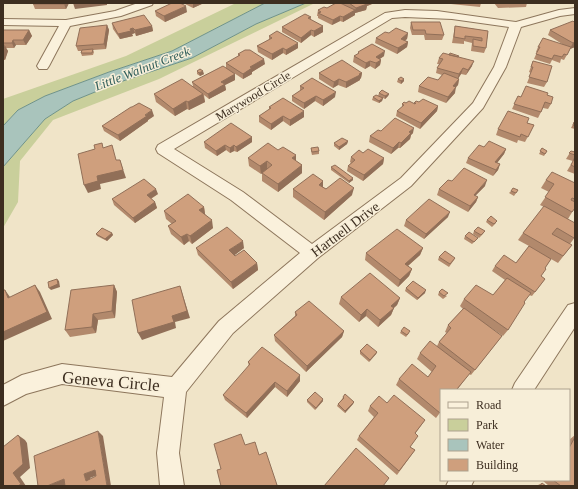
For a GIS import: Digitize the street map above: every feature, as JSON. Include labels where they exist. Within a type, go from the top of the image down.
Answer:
[{"type":"street","points":[[3,22],[66,22],[118,14],[148,3]]},
{"type":"street","points":[[516,25],[559,13],[575,11]]},
{"type":"street","name":"Marywood Circle","points":[[312,253],[237,196],[163,149],[389,14],[409,12],[428,13],[516,25]]},
{"type":"street","points":[[42,66],[66,22]]},
{"type":"street","name":"Hartnell Drive","points":[[176,388],[226,327],[312,253],[406,182],[478,105],[500,67],[516,25]]},
{"type":"street","points":[[523,389],[575,311]]},
{"type":"street","name":"Geneva Circle","points":[[3,396],[22,385],[62,374],[176,388]]},
{"type":"street","points":[[172,486],[168,453],[176,388]]},
{"type":"green space","points":[[236,3],[265,3],[172,51],[109,72],[45,96],[18,110],[3,126],[3,99],[126,56]]},
{"type":"green space","points":[[306,3],[315,3],[159,79],[53,120],[20,161],[18,202],[3,228],[3,167],[45,119],[73,101],[117,83],[192,58],[256,24]]},
{"type":"water","name":"Little Walnut Creek","points":[[265,3],[306,3],[256,24],[192,58],[117,83],[73,101],[45,119],[3,167],[3,126],[18,110],[45,96],[109,72],[172,51]]},
{"type":"building","points":[[64,3],[64,4],[33,4]]},
{"type":"building","points":[[172,3],[180,3],[186,6],[164,16],[155,11]]},
{"type":"building","points":[[336,3],[340,3],[355,10],[343,17],[340,16],[333,20],[318,13],[321,12],[318,10],[324,7],[327,8]]},
{"type":"building","points":[[349,3],[366,3],[367,4],[356,8]]},
{"type":"building","points":[[305,14],[311,17],[308,18],[323,26],[314,31],[311,30],[301,38],[282,27]]},
{"type":"building","points":[[144,15],[152,26],[135,30],[133,28],[130,29],[131,31],[118,34],[112,23]]},
{"type":"building","points":[[573,21],[575,23],[575,42],[573,43],[550,30]]},
{"type":"building","points":[[411,22],[440,22],[444,35],[426,34],[425,30],[413,30]]},
{"type":"building","points":[[107,25],[104,44],[76,46],[80,28]]},
{"type":"building","points":[[455,26],[488,31],[486,48],[473,46],[473,39],[482,41],[482,38],[465,36],[465,39],[454,37]]},
{"type":"building","points":[[396,28],[408,33],[401,39],[408,42],[398,48],[376,38],[385,32],[389,33]]},
{"type":"building","points":[[3,30],[29,30],[23,40],[13,40],[12,43],[3,43]]},
{"type":"building","points":[[277,31],[298,43],[286,50],[283,48],[272,54],[257,46],[272,38],[269,36]]},
{"type":"building","points":[[543,38],[571,47],[567,55],[564,54],[562,57],[554,55],[552,59],[536,54]]},
{"type":"building","points":[[372,44],[385,51],[376,57],[381,60],[376,63],[370,61],[366,63],[354,56],[359,53],[358,52]]},
{"type":"building","points":[[93,49],[92,53],[81,53],[82,50]]},
{"type":"building","points":[[245,50],[250,50],[264,59],[250,67],[252,68],[243,74],[226,63],[240,55],[238,54]]},
{"type":"building","points":[[443,53],[474,61],[468,70],[463,68],[459,74],[437,68],[443,59],[439,58]]},
{"type":"building","points":[[450,53],[459,56],[449,55]]},
{"type":"building","points":[[342,60],[362,73],[346,82],[339,79],[334,82],[319,73]]},
{"type":"building","points":[[533,61],[552,66],[547,82],[529,77],[533,67],[531,67]]},
{"type":"building","points":[[223,66],[235,74],[221,82],[225,84],[208,94],[192,82]]},
{"type":"building","points":[[200,69],[203,71],[199,73],[197,71]]},
{"type":"building","points":[[444,73],[459,79],[453,86],[456,87],[448,97],[419,86],[428,77],[438,80]]},
{"type":"building","points":[[401,77],[404,79],[401,81],[398,79]]},
{"type":"building","points":[[312,78],[336,92],[323,100],[316,96],[304,103],[292,96],[304,88],[300,86]]},
{"type":"building","points":[[182,79],[203,94],[188,102],[186,101],[173,109],[154,94]]},
{"type":"building","points":[[526,86],[548,93],[547,95],[553,97],[551,104],[545,102],[541,112],[514,104],[518,96],[521,97]]},
{"type":"building","points":[[382,90],[389,94],[385,96],[379,93]]},
{"type":"building","points":[[376,95],[383,98],[379,101],[373,97]]},
{"type":"building","points":[[283,98],[304,111],[290,120],[283,116],[271,124],[259,116],[271,108],[269,107]]},
{"type":"building","points":[[423,99],[438,106],[421,123],[397,111],[404,105],[402,104],[404,102],[406,103],[409,101],[415,104],[416,103],[414,103],[416,101],[419,102]]},
{"type":"building","points":[[139,103],[152,110],[145,115],[147,116],[118,135],[102,126],[131,107]]},
{"type":"building","points":[[508,111],[529,118],[527,123],[534,125],[528,137],[521,134],[520,137],[498,129]]},
{"type":"building","points":[[395,118],[414,128],[401,143],[399,142],[393,148],[370,136],[378,130],[381,131]]},
{"type":"building","points":[[231,123],[252,137],[236,147],[234,145],[230,148],[225,145],[216,151],[204,142]]},
{"type":"building","points":[[342,138],[348,141],[339,147],[334,143]]},
{"type":"building","points":[[489,141],[506,149],[495,162],[500,164],[496,170],[468,158],[479,145],[484,147]]},
{"type":"building","points":[[102,143],[103,148],[112,145],[116,160],[120,160],[123,170],[97,176],[98,181],[84,185],[78,154],[95,149],[94,145]]},
{"type":"building","points":[[268,143],[278,150],[283,147],[296,155],[292,158],[302,165],[278,184],[262,173],[272,165],[267,161],[260,166],[248,158]]},
{"type":"building","points":[[318,147],[319,151],[312,152],[311,148]]},
{"type":"building","points":[[542,148],[547,151],[545,154],[540,151]]},
{"type":"building","points":[[368,149],[384,158],[364,175],[348,166],[355,160],[351,157],[359,150],[363,153]]},
{"type":"building","points":[[571,151],[575,152],[575,155],[569,153]]},
{"type":"building","points":[[575,157],[575,167],[571,165]]},
{"type":"building","points":[[335,165],[353,178],[349,181],[331,167]]},
{"type":"building","points":[[464,168],[487,180],[474,195],[478,197],[470,206],[439,189],[448,180],[452,181]]},
{"type":"building","points":[[552,172],[575,183],[575,199],[572,198],[571,200],[575,202],[575,208],[572,212],[545,197],[554,184],[546,180]]},
{"type":"building","points":[[313,174],[323,181],[319,185],[326,189],[340,178],[354,188],[325,212],[293,189]]},
{"type":"building","points":[[144,179],[156,189],[147,195],[155,202],[133,218],[112,199]]},
{"type":"building","points":[[513,188],[518,190],[516,193],[511,191]]},
{"type":"building","points":[[188,194],[204,207],[199,210],[212,220],[190,236],[187,234],[181,237],[168,226],[176,221],[164,211]]},
{"type":"building","points":[[429,199],[450,212],[426,234],[406,220]]},
{"type":"building","points":[[544,206],[575,223],[574,238],[557,228],[552,234],[572,245],[563,256],[523,233]]},
{"type":"building","points":[[491,216],[497,221],[494,224],[487,220]]},
{"type":"building","points":[[227,227],[243,241],[229,250],[235,256],[244,250],[257,263],[231,282],[196,248]]},
{"type":"building","points":[[478,227],[485,231],[481,235],[474,231]]},
{"type":"building","points":[[102,228],[112,233],[105,239],[96,234]]},
{"type":"building","points":[[397,229],[423,248],[405,264],[412,269],[400,280],[366,253]]},
{"type":"building","points":[[469,232],[478,238],[474,242],[465,236]]},
{"type":"building","points":[[529,246],[551,259],[541,276],[545,279],[535,292],[495,266],[504,255],[516,263]]},
{"type":"building","points":[[445,251],[455,258],[450,264],[439,257]]},
{"type":"building","points":[[370,273],[400,298],[391,306],[394,308],[380,320],[367,309],[361,315],[341,297]]},
{"type":"building","points":[[507,278],[531,293],[508,330],[464,299],[476,285],[493,295]]},
{"type":"building","points":[[57,279],[58,284],[49,288],[48,282]]},
{"type":"building","points":[[413,281],[426,290],[418,298],[406,288]]},
{"type":"building","points":[[35,285],[47,312],[3,332],[3,290],[5,290],[8,298]]},
{"type":"building","points":[[114,285],[112,311],[93,314],[92,327],[65,330],[71,290]]},
{"type":"building","points":[[180,286],[187,311],[172,316],[174,322],[138,333],[132,300]]},
{"type":"building","points":[[442,289],[448,293],[444,296],[439,292]]},
{"type":"building","points":[[309,301],[344,331],[307,366],[274,335],[297,315],[295,312]]},
{"type":"building","points":[[464,308],[502,336],[475,370],[439,342],[451,328],[448,325]]},
{"type":"building","points":[[404,327],[410,331],[407,335],[401,331]]},
{"type":"building","points":[[430,341],[471,372],[457,389],[440,389],[440,413],[399,379],[412,364],[428,377],[436,366],[420,353]]},
{"type":"building","points":[[367,344],[377,352],[370,360],[360,351]]},
{"type":"building","points":[[262,347],[300,375],[287,391],[275,382],[246,413],[223,395],[250,364],[248,362]]},
{"type":"building","points":[[315,392],[323,399],[316,408],[307,400]]},
{"type":"building","points":[[345,394],[354,402],[345,411],[338,404],[344,398],[343,397]]},
{"type":"building","points":[[394,395],[425,420],[415,433],[418,436],[410,447],[415,450],[399,471],[359,436],[378,413],[370,406],[379,396],[387,403]]},
{"type":"building","points":[[98,431],[107,486],[65,486],[64,479],[47,486],[38,486],[34,456]],"holes":[[[95,470],[96,476],[86,481],[84,474]]]},
{"type":"building","points":[[241,434],[245,445],[255,442],[259,455],[266,452],[277,485],[221,486],[217,470],[221,469],[214,444]]},
{"type":"building","points":[[18,435],[20,438],[23,464],[13,473],[21,484],[18,486],[3,486],[3,447]]},
{"type":"building","points":[[575,437],[575,486],[561,486],[554,481],[570,481],[570,446]]},
{"type":"building","points":[[356,448],[389,478],[383,486],[324,486]]}]
